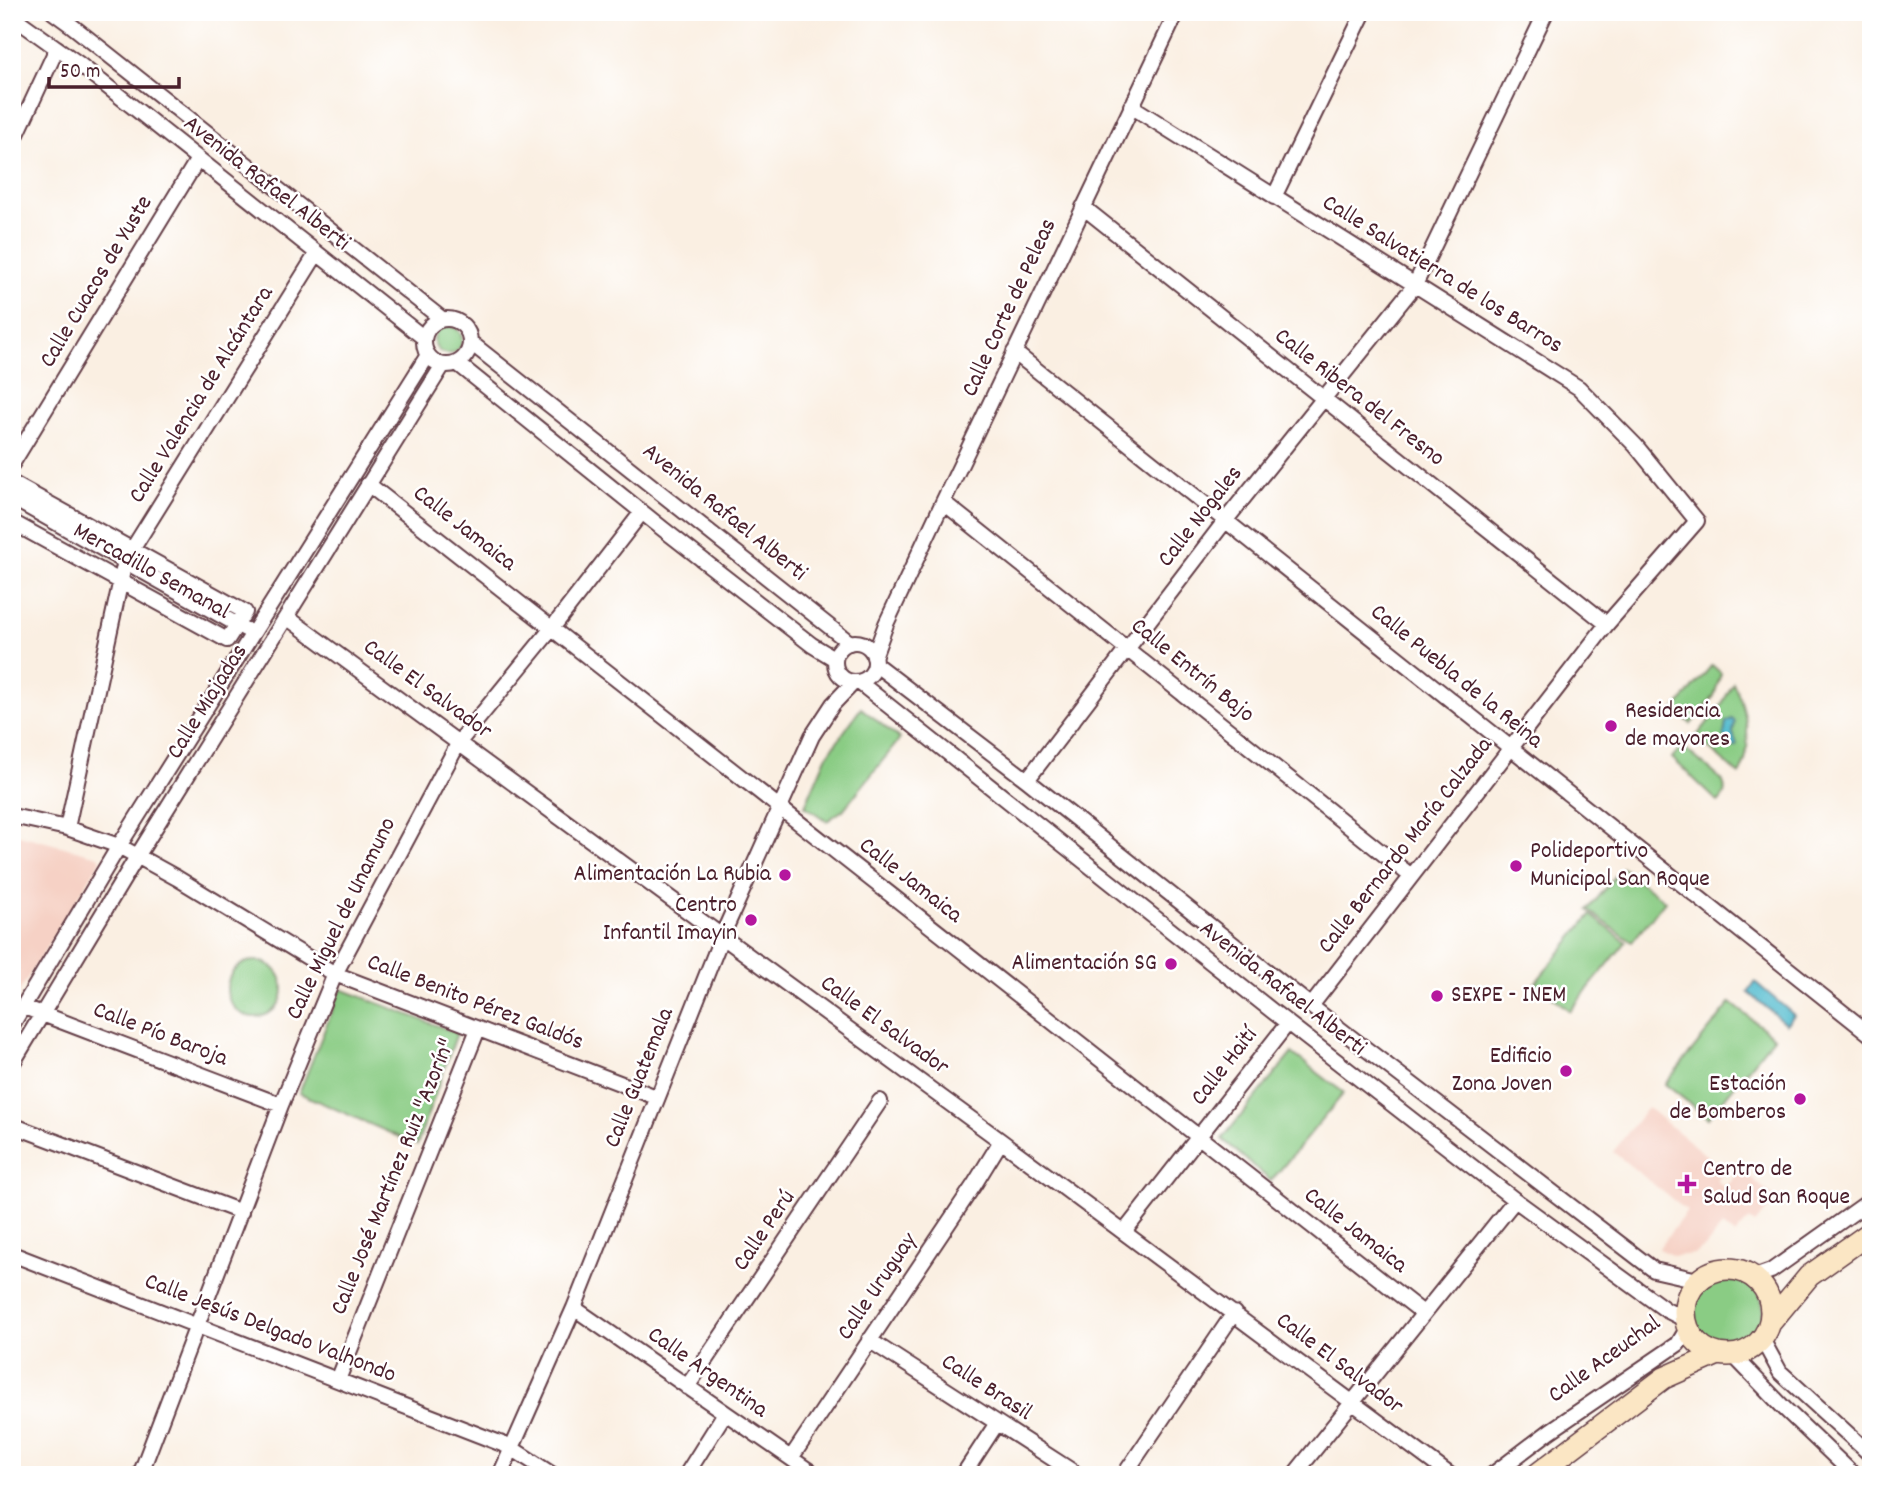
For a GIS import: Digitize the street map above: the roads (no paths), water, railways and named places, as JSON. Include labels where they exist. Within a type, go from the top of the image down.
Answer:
[{"type":"street","name":"Avenida Rafael Alberti","points":[[53,12],[74,18],[442,318]]},
{"type":"street","name":"Calle Corte de Peleas","points":[[875,661],[886,624],[1177,12]]},
{"type":"street","points":[[1274,197],[1364,12]]},
{"type":"street","name":"Calle Nogales","points":[[1027,780],[1225,521],[1415,285],[1546,12]]},
{"type":"street","name":"Avenida Rafael Alberti","points":[[12,16],[57,47],[424,338]]},
{"type":"street","points":[[12,145],[57,47]]},
{"type":"street","name":"Calle Salvatierra de los Barros","points":[[1131,106],[1579,388],[1636,446],[1697,521]]},
{"type":"street","name":"Calle Cuacos de Yuste","points":[[12,464],[198,159]]},
{"type":"street","name":"Calle Ribera del Fresno","points":[[1083,207],[1607,624]]},
{"type":"street","name":"Calle Valencia de Alcántara","points":[[67,828],[125,561],[317,253]]},
{"type":"street","points":[[442,318],[462,323],[467,328],[471,342],[467,355],[450,364],[428,355],[424,338],[430,325],[442,318]]},
{"type":"street","name":"Avenida Rafael Alberti","points":[[471,342],[854,642]]},
{"type":"street","name":"Calle Puebla de la Reina","points":[[1014,352],[1871,1035]]},
{"type":"street","name":"Calle Miajadas","points":[[12,1025],[119,846],[428,355]]},
{"type":"street","name":"Avenida Rafael Alberti","points":[[450,364],[835,663]]},
{"type":"street","name":"Calle Miajadas","points":[[12,1064],[368,484],[450,364]]},
{"type":"street","name":"Mercadillo Semanal","points":[[12,483],[245,612],[227,640],[12,522]]},
{"type":"street","name":"Calle Jamaica","points":[[368,484],[1423,1313]]},
{"type":"street","points":[[12,498],[252,633]]},
{"type":"street","name":"Calle Entrín Bajo","points":[[943,502],[1412,876]]},
{"type":"street","name":"Calle Miguel de Unamuno","points":[[140,1475],[281,1105],[335,974],[459,741],[552,628],[642,512]]},
{"type":"street","name":"Calle Bernardo María Calzada","points":[[1311,1006],[1607,624],[1697,521]]},
{"type":"street","name":"Calle El Salvador","points":[[288,618],[1001,1140],[1450,1475]]},
{"type":"street","points":[[833,704],[835,663],[843,646],[886,624]]},
{"type":"street","points":[[835,663],[839,675],[857,683],[868,677],[875,661],[866,645],[854,642]]},
{"type":"street","name":"Avenida Rafael Alberti","points":[[875,661],[1311,1006],[1654,1270],[1698,1280]]},
{"type":"street","name":"Avenida Rafael Alberti","points":[[857,683],[1515,1200],[1688,1329]]},
{"type":"street","name":"Calle Guatemala","points":[[500,1475],[573,1308],[722,936],[812,736],[833,704],[857,683]]},
{"type":"street","name":"Calle Benito Pérez Galdós","points":[[12,816],[67,828],[138,855],[335,974],[656,1097]]},
{"type":"street","name":"Calle Pío Baroja","points":[[23,1007],[281,1105]]},
{"type":"street","name":"Calle Haití","points":[[1124,1232],[1288,1023]]},
{"type":"street","name":"Calle José Martínez Ruiz \"Azorín\"","points":[[338,1380],[478,1029]]},
{"type":"street","name":"Calle Perú","points":[[687,1387],[880,1101]]},
{"type":"street","points":[[12,1125],[241,1212]]},
{"type":"street","name":"Calle Uruguay","points":[[791,1458],[974,1185],[1001,1140]]},
{"type":"street","points":[[1294,1475],[1515,1200]]},
{"type":"street","points":[[1759,1283],[1770,1271],[1871,1200]]},
{"type":"street","points":[[1871,1232],[1810,1276],[1766,1331],[1744,1353],[1725,1355],[1707,1351],[1688,1329],[1684,1304],[1689,1291],[1698,1280],[1711,1272],[1740,1270],[1759,1283],[1770,1300],[1766,1331],[1780,1372],[1871,1455]]},
{"type":"street","name":"Calle Jesús Delgado Valhondo","points":[[12,1254],[510,1447],[554,1475]]},
{"type":"street","points":[[1759,1283],[1810,1276]]},
{"type":"street","name":"Calle Argentina","points":[[573,1308],[815,1475]]},
{"type":"street","points":[[1124,1475],[1234,1313]]},
{"type":"street","name":"Calle Aceuchal","points":[[1536,1475],[1664,1378],[1677,1363],[1688,1329]]},
{"type":"street","name":"Calle Aceuchal","points":[[1492,1475],[1550,1431],[1678,1344],[1688,1329]]},
{"type":"street","name":"Calle Brasil","points":[[869,1340],[1078,1475]]},
{"type":"street","points":[[1725,1355],[1854,1475]]},
{"type":"street","name":"Calle Aceuchal","points":[[1664,1378],[1725,1355]]},
{"type":"street","points":[[686,1475],[725,1413]]},
{"type":"street","points":[[963,1475],[997,1423]]},
{"type":"street","name":"Calle Aceuchal","points":[[1550,1431],[1565,1453]]},
{"type":"water","points":[[1732,719],[1735,721],[1733,733],[1737,745],[1734,747],[1724,735],[1726,722]]},
{"type":"water","points":[[1755,982],[1794,1015],[1786,1024],[1748,992]]},
{"type":"place","name":"Residencia de mayores","points":[[1611,726]]},
{"type":"place","name":"Polideportivo Municipal San Roque","points":[[1516,866]]},
{"type":"place","name":"Alimentación La Rubia","points":[[785,875]]},
{"type":"place","name":"Centro Infantil Imayin","points":[[751,920]]},
{"type":"place","name":"Alimentación SG","points":[[1171,964]]},
{"type":"place","name":"SEXPE - INEM","points":[[1437,996]]},
{"type":"place","name":"Edificio Zona Joven","points":[[1566,1071]]},
{"type":"place","name":"Estación de Bomberos","points":[[1800,1099]]},
{"type":"place","name":"Centro de Salud San Roque","points":[[1687,1184]]}]
